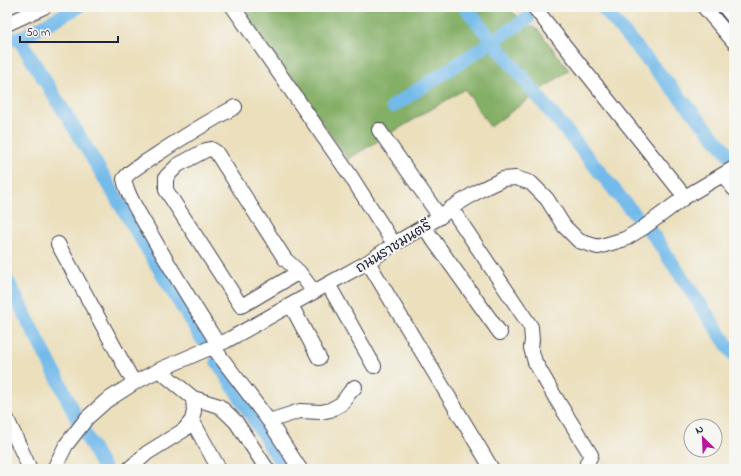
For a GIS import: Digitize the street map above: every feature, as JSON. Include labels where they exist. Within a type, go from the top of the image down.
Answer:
[{"type":"street","points":[[233,7],[350,175],[394,244]]},
{"type":"street","points":[[534,7],[685,197]]},
{"type":"street","points":[[704,7],[734,42]]},
{"type":"street","points":[[725,7],[734,18]]},
{"type":"street","points":[[7,24],[35,9]]},
{"type":"street","points":[[235,107],[159,153],[124,179],[126,188],[133,203],[215,345],[269,421],[300,469]]},
{"type":"street","points":[[379,130],[440,217]]},
{"type":"street","points":[[299,272],[241,306],[166,190],[166,177],[178,165],[206,150],[211,149],[216,152],[285,260],[299,272],[314,292]]},
{"type":"street","points":[[729,171],[734,189]]},
{"type":"street","name":"ถนนราชมนตรี","points":[[54,469],[66,445],[87,418],[106,402],[134,383],[159,370],[226,341],[368,262],[480,190],[503,179],[516,178],[531,183],[547,199],[564,226],[579,241],[598,247],[625,239],[643,228],[685,197],[729,171]]},
{"type":"street","points":[[451,208],[531,327],[531,348],[535,362],[591,455],[587,463]]},
{"type":"street","points":[[424,227],[500,333]]},
{"type":"street","points":[[58,244],[134,383]]},
{"type":"street","points":[[368,262],[492,469]]},
{"type":"street","points":[[328,284],[374,366]]},
{"type":"street","points":[[291,305],[319,358]]},
{"type":"street","points":[[159,370],[193,398],[219,406],[228,414],[236,422],[267,469]]},
{"type":"street","points":[[269,421],[300,411],[321,412],[330,410],[342,404],[355,386]]},
{"type":"street","points":[[129,469],[147,453],[184,430],[192,420],[194,411],[193,398]]},
{"type":"street","points":[[7,419],[30,469]]},
{"type":"street","points":[[192,420],[219,469]]},
{"type":"green space","points":[[240,7],[505,7],[539,31],[569,70],[490,127],[465,89],[348,159]]},
{"type":"waterway","points":[[19,39],[78,7]]},
{"type":"waterway","points":[[465,7],[625,203],[654,236],[734,355]]},
{"type":"waterway","points":[[602,7],[733,159]]},
{"type":"waterway","points":[[393,106],[528,18]]},
{"type":"waterway","points":[[7,38],[19,39],[202,339]]},
{"type":"waterway","points":[[7,280],[104,469]]},
{"type":"waterway","points":[[217,361],[285,469]]}]
